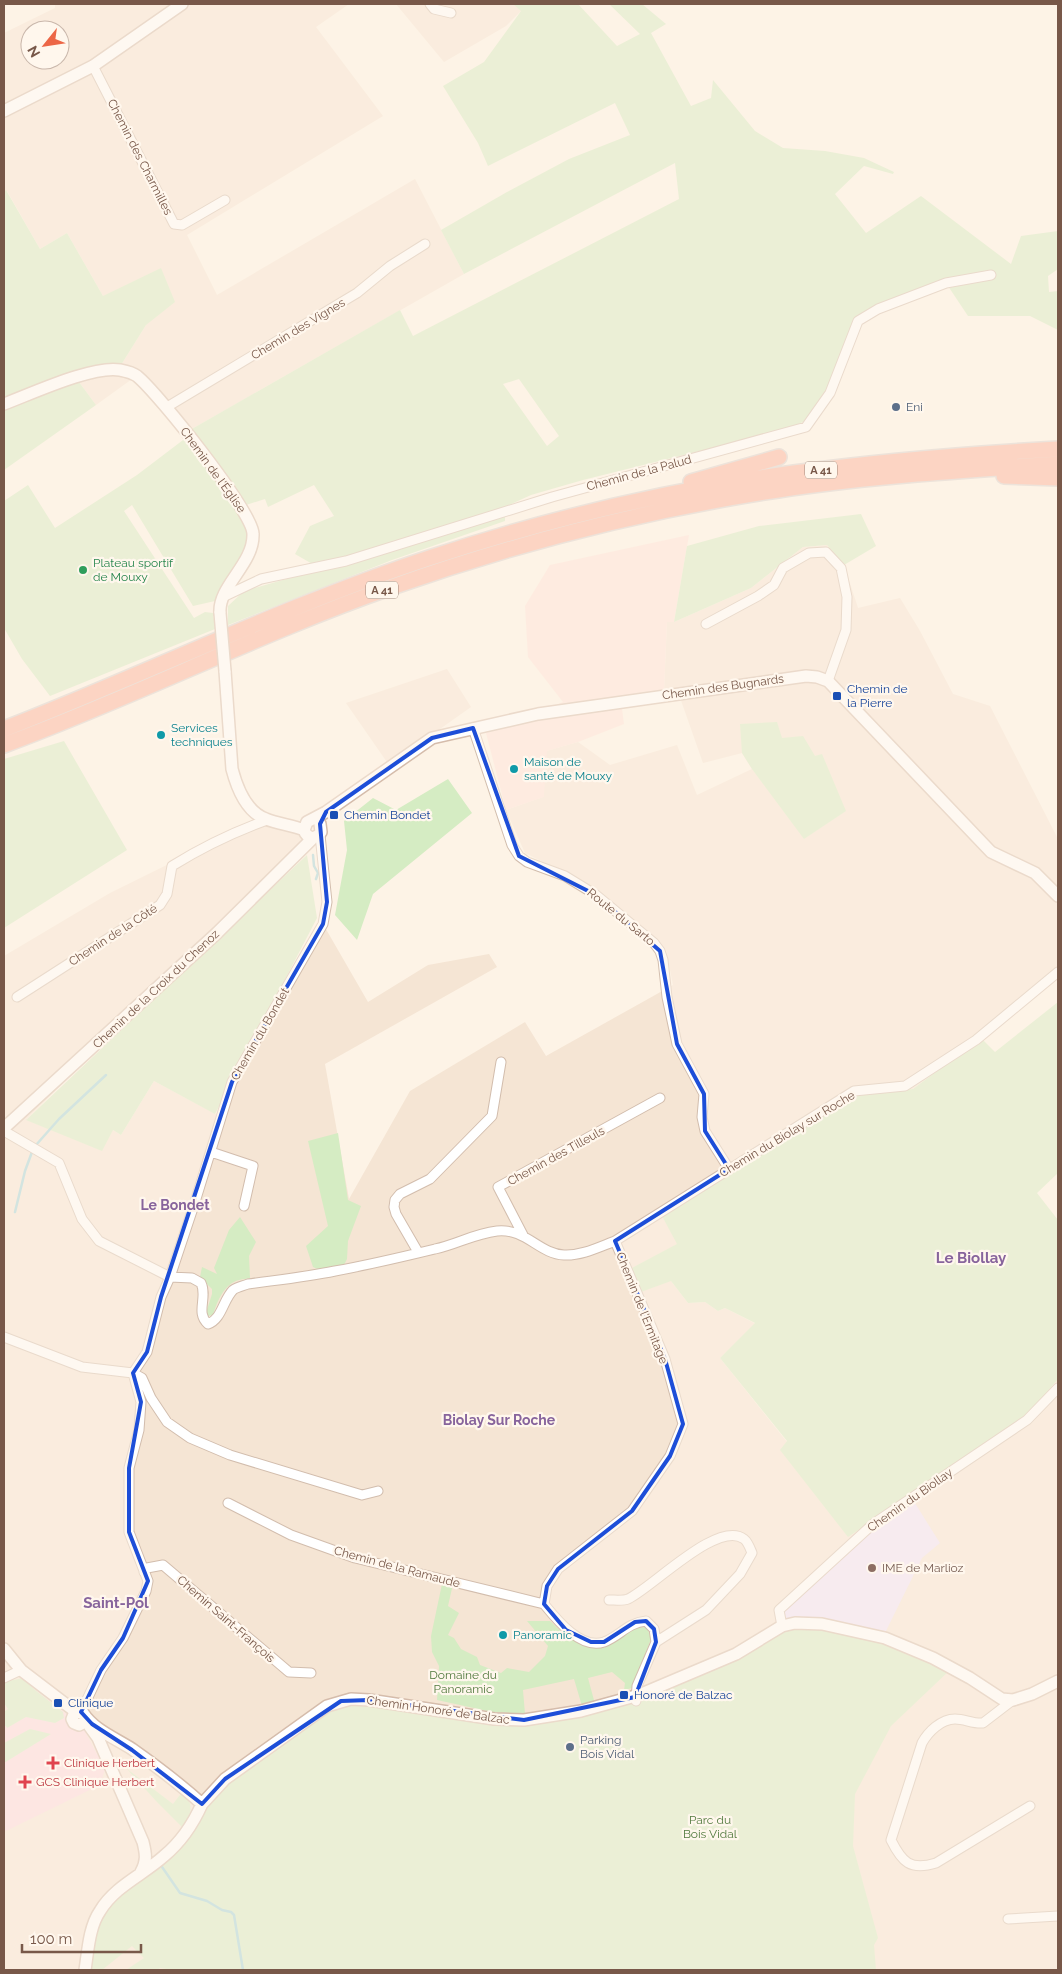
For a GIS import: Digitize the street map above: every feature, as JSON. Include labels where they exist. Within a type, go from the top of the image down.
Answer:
[{"type":"highway","name":"A 41","points":[[4,729],[263,620],[347,588],[468,546],[587,513],[692,490],[791,473],[929,458],[1058,449]]},
{"type":"highway","points":[[587,513],[779,457]]},
{"type":"highway","name":"A 41","points":[[4,745],[309,618],[392,587],[516,548],[586,529],[690,506],[778,490],[935,472],[1058,464]]},
{"type":"highway","points":[[935,472],[1058,478]]},
{"type":"street","points":[[4,111],[93,66],[182,4]]},
{"type":"street","points":[[430,4],[434,9],[450,13]]},
{"type":"street","name":"Chemin des Charmilles","points":[[93,66],[174,224],[182,225],[225,200]]},
{"type":"street","name":"Chemin des Vignes","points":[[167,407],[357,293],[390,266],[425,244]]},
{"type":"street","name":"Chemin de la Palud","points":[[223,596],[261,579],[346,561],[552,497],[806,427],[830,393],[858,321],[878,309],[946,282],[991,275]]},
{"type":"street","name":"Chemin de l'Église","points":[[4,404],[89,372],[106,369],[120,370],[135,375],[167,407],[241,505],[254,534],[248,557],[223,596],[220,607],[232,769],[244,799],[252,809],[267,820],[310,832]]},
{"type":"street","points":[[706,624],[774,585],[783,568],[809,553],[826,552],[841,568],[847,597],[846,630],[828,681],[992,852],[1034,873],[1058,896]]},
{"type":"street","name":"Chemin des Bugnards","points":[[310,832],[326,812],[432,738],[538,714],[806,676],[828,681]]},
{"type":"street","name":"Route du Sarto","points":[[473,728],[512,845],[519,856],[527,862],[565,876],[596,895],[654,943],[660,952],[663,960],[676,1044],[704,1094],[702,1118],[705,1131],[729,1169]]},
{"type":"street","name":"Chemin de la Côté","points":[[18,997],[160,904],[168,894],[172,866],[239,831],[267,820]]},
{"type":"street","name":"Chemin du Bondet","points":[[133,1373],[147,1352],[161,1297],[170,1277],[232,1082],[324,924],[327,902],[320,852],[310,832]]},
{"type":"street","name":"Chemin de la Croix du Chenoz","points":[[4,1130],[217,933],[310,832]]},
{"type":"street","name":"Chemin du Biolay sur Roche","points":[[523,1235],[548,1251],[562,1255],[582,1253],[615,1241],[854,1091],[905,1086],[976,1040],[1058,972]]},
{"type":"street","points":[[418,1252],[396,1214],[395,1200],[407,1190],[430,1179],[492,1116],[501,1062]]},
{"type":"street","name":"Chemin des Tilleuls","points":[[523,1235],[498,1187],[660,1098]]},
{"type":"street","points":[[4,1130],[59,1163],[82,1219],[100,1241],[170,1277],[192,1278],[201,1283],[205,1293],[201,1315],[208,1324],[217,1319],[224,1302],[234,1288],[248,1284],[335,1271],[437,1249],[473,1235],[510,1231],[523,1235]]},
{"type":"street","points":[[211,1152],[252,1166],[244,1206]]},
{"type":"street","name":"Chemin de l'Ermitage","points":[[544,1604],[547,1586],[558,1569],[632,1511],[670,1456],[683,1424],[664,1358],[615,1241]]},
{"type":"street","points":[[4,1337],[82,1367],[133,1373],[142,1378],[155,1405],[167,1422],[190,1438],[230,1455],[362,1495],[378,1491]]},
{"type":"street","points":[[80,1717],[101,1670],[123,1638],[148,1582],[129,1532],[129,1468],[139,1430],[141,1402],[133,1373]]},
{"type":"street","name":"Chemin du Biollay","points":[[782,1624],[779,1610],[873,1524],[1027,1420],[1058,1388]]},
{"type":"street","name":"Chemin de la Ramaude","points":[[228,1502],[291,1535],[355,1558],[544,1604]]},
{"type":"street","points":[[609,1600],[628,1599],[694,1551],[728,1536],[738,1536],[746,1540],[752,1552],[740,1574],[706,1610],[656,1642]]},
{"type":"street","name":"Chemin Saint-François","points":[[144,1572],[147,1568],[163,1565],[289,1672],[312,1673]]},
{"type":"street","points":[[544,1604],[566,1630],[591,1642],[604,1642],[635,1622],[646,1621],[654,1629],[656,1642],[637,1695]]},
{"type":"street","name":"Chemin Honoré de Balzac","points":[[83,1970],[92,1929],[99,1911],[117,1890],[144,1872],[177,1844],[190,1828],[199,1809],[232,1774],[327,1706],[341,1701],[370,1700],[494,1719],[524,1720],[581,1711],[637,1695],[736,1654],[782,1624],[795,1623],[822,1624],[885,1638],[933,1658],[970,1678],[1002,1699],[1013,1700],[1032,1694],[1058,1680]]},
{"type":"street","points":[[4,1649],[21,1670],[80,1717],[132,1750],[182,1786],[199,1809]]},
{"type":"street","points":[[4,1678],[21,1670]]},
{"type":"street","points":[[990,1719],[1002,1699]]},
{"type":"street","points":[[1013,1700],[990,1719],[980,1723],[951,1720],[937,1726],[928,1733],[919,1752],[891,1840],[899,1856],[910,1865],[923,1867],[936,1862],[1030,1806]]},
{"type":"street","points":[[80,1717],[98,1738],[143,1842],[146,1863],[144,1872]]},
{"type":"street","points":[[1008,1919],[1058,1916]]},
{"type":"highlighted area","points":[[473,728],[519,856],[596,895],[660,951],[677,1044],[704,1094],[705,1131],[729,1169],[615,1241],[665,1359],[683,1424],[670,1456],[632,1511],[558,1569],[547,1586],[544,1604],[566,1630],[591,1642],[604,1642],[635,1622],[646,1621],[654,1629],[656,1642],[635,1697],[524,1720],[369,1700],[341,1701],[225,1779],[202,1804],[132,1750],[92,1724],[81,1712],[101,1670],[123,1638],[148,1581],[129,1532],[129,1468],[141,1402],[133,1373],[147,1352],[161,1297],[232,1082],[323,924],[327,902],[320,824],[326,812],[432,738]]},
{"type":"shaded area","points":[[55,4],[349,4],[316,27],[383,116],[187,235],[217,295],[415,179],[464,274],[190,430],[132,379],[96,405],[79,382],[121,365],[146,325],[103,296],[67,233],[40,249],[7,191],[4,192],[4,33],[20,25],[20,70],[70,70],[70,20],[31,20],[55,8]]},
{"type":"shaded area","points":[[396,4],[528,4],[506,26],[444,62]]},
{"type":"shaded area","points":[[689,535],[674,622],[667,622],[664,692],[622,709],[624,724],[578,742],[547,751],[544,797],[506,810],[486,733],[563,702],[528,657],[525,606],[550,565]]},
{"type":"shaded area","points":[[827,545],[844,565],[858,608],[900,598],[920,631],[953,694],[990,706],[1058,839],[1058,978],[913,1089],[862,1093],[662,1216],[678,1243],[671,1281],[688,1303],[705,1302],[718,1311],[725,1308],[756,1324],[720,1358],[787,1442],[1029,1414],[1058,1379],[1058,1970],[4,1970],[4,956],[110,893],[256,821],[303,833],[303,844],[27,1119],[113,1130],[121,1135],[154,1081],[216,1114],[323,924],[368,1002],[428,965],[489,954],[497,967],[325,1064],[349,1199],[410,1091],[525,1022],[546,1056],[673,985],[666,950],[636,922],[583,882],[525,853],[506,810],[543,797],[546,751],[578,742],[610,765],[677,745],[697,795],[752,769],[742,753],[703,763],[677,689],[664,692],[667,622],[674,622],[751,588],[803,547]]},
{"type":"shaded area","points":[[447,669],[471,707],[389,765],[346,703]]},
{"type":"shaded area","name":"IME de Marlioz","points":[[913,1500],[940,1543],[922,1558],[884,1635],[784,1618],[783,1612],[880,1522]]},
{"type":"shaded area","name":"Clinique Herbert","points":[[35,1690],[82,1726],[105,1769],[100,1785],[4,1832],[4,1712]]},
{"type":"green space","points":[[513,4],[578,4],[617,46],[640,34],[609,4],[642,4],[666,24],[651,33],[691,106],[711,98],[713,80],[755,131],[783,148],[825,151],[864,158],[894,172],[893,174],[864,166],[835,194],[866,233],[921,196],[1011,264],[1021,236],[1058,231],[1058,269],[1048,276],[1049,292],[1058,291],[1058,330],[1030,316],[968,316],[946,283],[858,321],[827,388],[805,421],[788,429],[583,480],[531,495],[505,507],[505,521],[392,560],[228,625],[228,606],[244,591],[321,569],[295,554],[310,526],[334,516],[314,485],[268,507],[265,499],[246,505],[190,430],[400,310],[413,336],[679,199],[675,163],[464,274],[441,230],[569,159],[630,135],[615,103],[488,166],[478,143],[443,86],[484,62],[521,11]],"holes":[[[519,379],[559,436],[547,446],[503,384]]]},
{"type":"green space","points":[[6,190],[40,249],[67,233],[103,296],[161,268],[175,302],[146,325],[121,365],[79,382],[96,405],[4,470],[4,192]]},
{"type":"green space","points":[[187,437],[229,492],[245,524],[248,539],[245,558],[215,601],[193,606],[132,505],[124,511],[194,618],[205,612],[213,613],[215,629],[50,696],[22,659],[4,628],[4,501],[28,485],[55,528],[137,475]]},
{"type":"green space","points":[[861,514],[876,546],[844,565],[827,545],[803,547],[751,588],[674,622],[687,546],[759,526]]},
{"type":"green space","points":[[777,722],[782,738],[803,736],[815,756],[822,754],[846,811],[804,839],[742,753],[740,724]]},
{"type":"green space","points":[[64,741],[127,850],[4,928],[4,759]]},
{"type":"green space","points":[[448,779],[472,813],[373,894],[357,940],[335,915],[347,850],[344,821],[373,798],[396,810]]},
{"type":"green space","points":[[307,855],[317,918],[215,1114],[154,1081],[121,1135],[113,1130],[102,1151],[26,1120]]},
{"type":"green space","points":[[1058,1002],[1058,1173],[1037,1193],[1058,1220],[1058,1379],[1029,1414],[848,1537],[780,1450],[787,1441],[720,1358],[755,1323],[725,1308],[718,1311],[705,1302],[688,1303],[671,1281],[641,1292],[630,1269],[677,1244],[662,1216],[862,1093],[913,1089],[981,1038],[995,1052]]},
{"type":"green space","points":[[338,1133],[348,1200],[361,1206],[348,1241],[347,1259],[343,1267],[324,1270],[313,1267],[306,1246],[328,1226],[308,1141]]},
{"type":"green space","points":[[240,1217],[256,1242],[249,1256],[250,1278],[238,1280],[230,1284],[221,1296],[213,1315],[208,1316],[206,1313],[212,1289],[200,1277],[202,1267],[217,1274],[214,1268],[229,1230]]},
{"type":"green space","name":"Domaine du Panoramic","points":[[442,1584],[453,1584],[448,1606],[459,1613],[448,1635],[454,1638],[461,1649],[477,1657],[480,1665],[501,1673],[507,1668],[529,1672],[545,1656],[548,1646],[527,1621],[550,1621],[574,1640],[604,1648],[632,1628],[647,1627],[651,1639],[632,1688],[624,1690],[625,1683],[612,1672],[588,1678],[595,1704],[582,1706],[574,1679],[523,1690],[525,1714],[492,1712],[437,1700],[439,1666],[432,1652],[431,1636]]},
{"type":"green space","name":"Parc du Bois Vidal","points":[[793,1627],[855,1633],[885,1640],[950,1670],[891,1726],[855,1794],[853,1846],[878,1938],[874,1945],[876,1970],[173,1970],[160,1968],[158,1970],[126,1970],[144,1958],[132,1946],[102,1970],[91,1970],[96,1929],[111,1904],[155,1866],[215,1793],[298,1731],[334,1709],[350,1703],[569,1719],[602,1712],[644,1699],[739,1657],[775,1634]]},
{"type":"green space","points":[[23,1678],[63,1712],[64,1718],[55,1723],[26,1717],[7,1728],[6,1726],[4,1727],[4,1712],[8,1709],[4,1703],[4,1682]]},
{"type":"green space","points":[[30,1729],[51,1734],[4,1763],[4,1743]]},
{"type":"green space","points":[[127,1769],[173,1804],[183,1791],[189,1800],[190,1814],[183,1828],[157,1802]]},
{"type":"waterway","points":[[313,855],[314,866],[318,873],[316,879]]},
{"type":"waterway","points":[[36,1145],[59,1119],[106,1075]]},
{"type":"waterway","points":[[15,1212],[25,1171],[32,1152]]},
{"type":"waterway","points":[[160,1864],[180,1893],[207,1901],[234,1915],[243,1970]]},
{"type":"place","name":"Eni","points":[[896,407]]},
{"type":"place","name":"Plateau sportif de Mouxy","points":[[83,570]]},
{"type":"place","name":"Chemin de la Pierre","points":[[837,696]]},
{"type":"place","name":"Services techniques","points":[[161,735]]},
{"type":"place","name":"Maison de santé de Mouxy","points":[[514,769]]},
{"type":"place","name":"Chemin Bondet","points":[[334,815]]},
{"type":"place","name":"IME de Marlioz","points":[[872,1568]]},
{"type":"place","name":"Panoramic","points":[[503,1635]]},
{"type":"place","name":"Honoré de Balzac","points":[[624,1695]]},
{"type":"place","name":"Clinique","points":[[58,1703]]},
{"type":"place","name":"Parking Bois Vidal","points":[[570,1747]]},
{"type":"place","name":"Clinique Herbert","points":[[53,1763]]},
{"type":"place","name":"GCS Clinique Herbert","points":[[25,1782]]},
{"type":"district","name":"Le Bondet","points":[[175,1205]]},
{"type":"district","name":"Le Biollay","points":[[971,1258]]},
{"type":"district","name":"Biolay Sur Roche","points":[[499,1420]]},
{"type":"district","name":"Saint-Pol","points":[[116,1603]]}]
